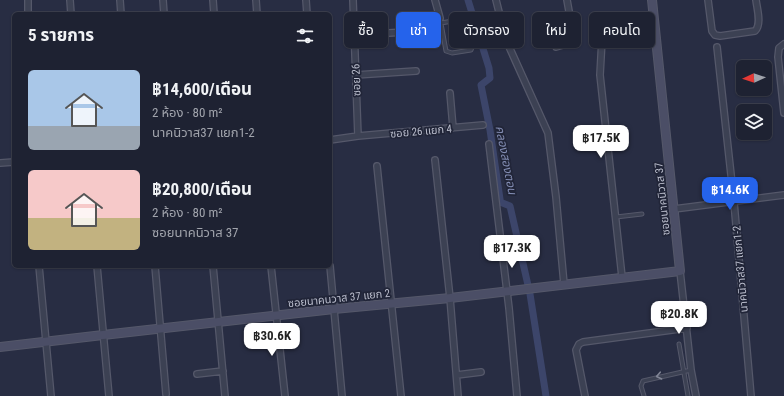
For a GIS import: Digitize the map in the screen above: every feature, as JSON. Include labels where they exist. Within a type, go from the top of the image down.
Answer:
[{"type":"street","points":[[28,0],[28,12]]},
{"type":"street","points":[[70,0],[71,12]]},
{"type":"street","points":[[120,0],[121,12]]},
{"type":"street","points":[[163,0],[164,12]]},
{"type":"street","points":[[213,0],[214,12]]},
{"type":"street","points":[[256,0],[257,12]]},
{"type":"street","points":[[306,0],[307,12]]},
{"type":"street","name":"ซอย 26","points":[[353,0],[353,12]]},
{"type":"street","points":[[435,0],[438,12]]},
{"type":"street","points":[[496,0],[506,40],[548,132],[564,284]]},
{"type":"street","points":[[567,0],[569,12]]},
{"type":"street","name":"ซอยนาคนิวาส 37","points":[[652,0],[686,328],[696,396]]},
{"type":"street","points":[[708,0],[712,31],[720,36],[755,31],[758,28],[759,22],[756,0]]},
{"type":"street","points":[[784,44],[779,48],[778,57],[784,113]]},
{"type":"street","name":"นาคนิวาส37 แยก1-2","points":[[717,47],[734,202],[751,396]]},
{"type":"street","name":"ซอย 26","points":[[355,48],[358,136]]},
{"type":"street","points":[[602,48],[600,75],[622,277]]},
{"type":"street","points":[[356,75],[416,71]]},
{"type":"street","points":[[450,93],[453,128]]},
{"type":"street","name":"ซอย 26 แยก 4","points":[[332,140],[483,125]]},
{"type":"street","points":[[489,144],[517,396]]},
{"type":"street","points":[[435,160],[450,298],[458,396]]},
{"type":"street","points":[[0,163],[12,162]]},
{"type":"street","points":[[377,166],[401,396]]},
{"type":"street","points":[[674,209],[784,195]]},
{"type":"street","points":[[39,268],[51,396]]},
{"type":"street","points":[[97,268],[109,396]]},
{"type":"street","points":[[155,268],[166,394]]},
{"type":"street","points":[[213,268],[225,396]]},
{"type":"street","points":[[271,268],[285,396]]},
{"type":"street","points":[[330,268],[342,396]]},
{"type":"street","name":"ซอยนาคนวาส 37 แยก 2","points":[[0,347],[334,309],[450,298],[680,271]]},
{"type":"street","points":[[585,396],[576,350],[579,344],[583,342],[686,328]]},
{"type":"street","points":[[197,374],[223,371]]},
{"type":"street","points":[[457,375],[481,372]]},
{"type":"lane","points":[[467,20],[472,45],[471,50],[452,53],[446,51],[440,21],[467,20]]},
{"type":"lane","points":[[616,217],[642,214]]},
{"type":"lane","points":[[679,344],[688,396]]},
{"type":"lane","points":[[644,396],[641,386],[643,381],[692,370]]},
{"type":"waterway","name":"คลองสองตอน","points":[[468,0],[489,68],[490,78],[481,85],[490,130],[500,202],[510,206],[530,294],[546,396]]}]
